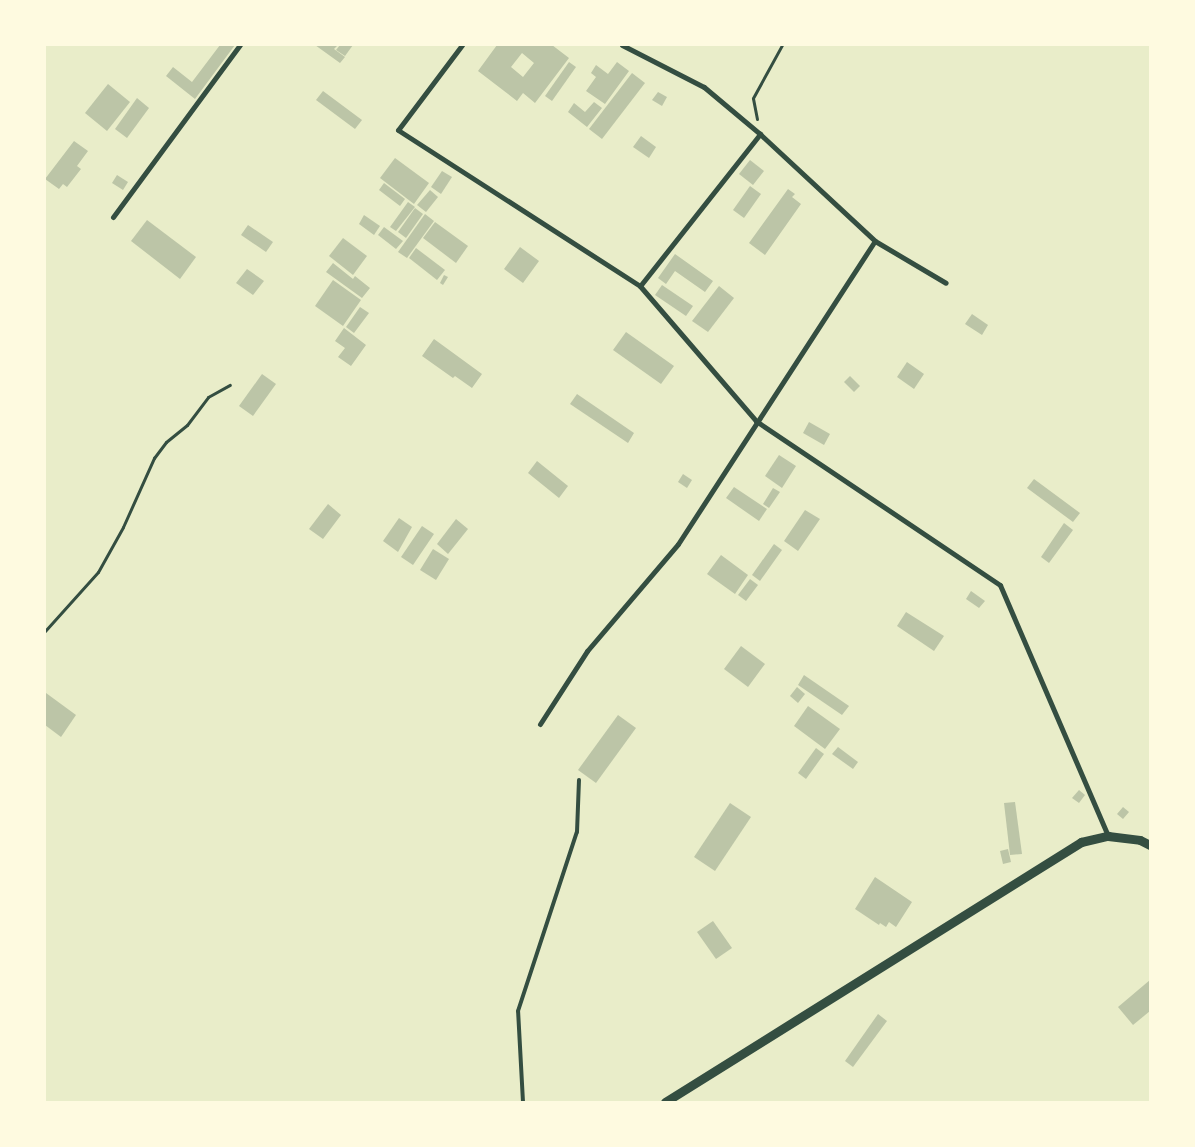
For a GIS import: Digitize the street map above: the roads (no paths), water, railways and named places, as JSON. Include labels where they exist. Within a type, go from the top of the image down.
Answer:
[{"type":"street","points":[[113,217],[240,45]]},
{"type":"street","points":[[462,45],[398,130],[640,286],[756,421],[1000,585],[1108,836]]},
{"type":"street","points":[[622,45],[704,87],[760,134],[875,241],[946,283]]},
{"type":"street","points":[[640,286],[760,134]]},
{"type":"street","points":[[540,724],[587,651],[678,544],[756,421],[875,241]]},
{"type":"street","points":[[665,1102],[1081,842],[1108,836],[1140,840],[1150,845]]},
{"type":"lane","points":[[523,1102],[518,1012],[577,832],[579,780]]}]
